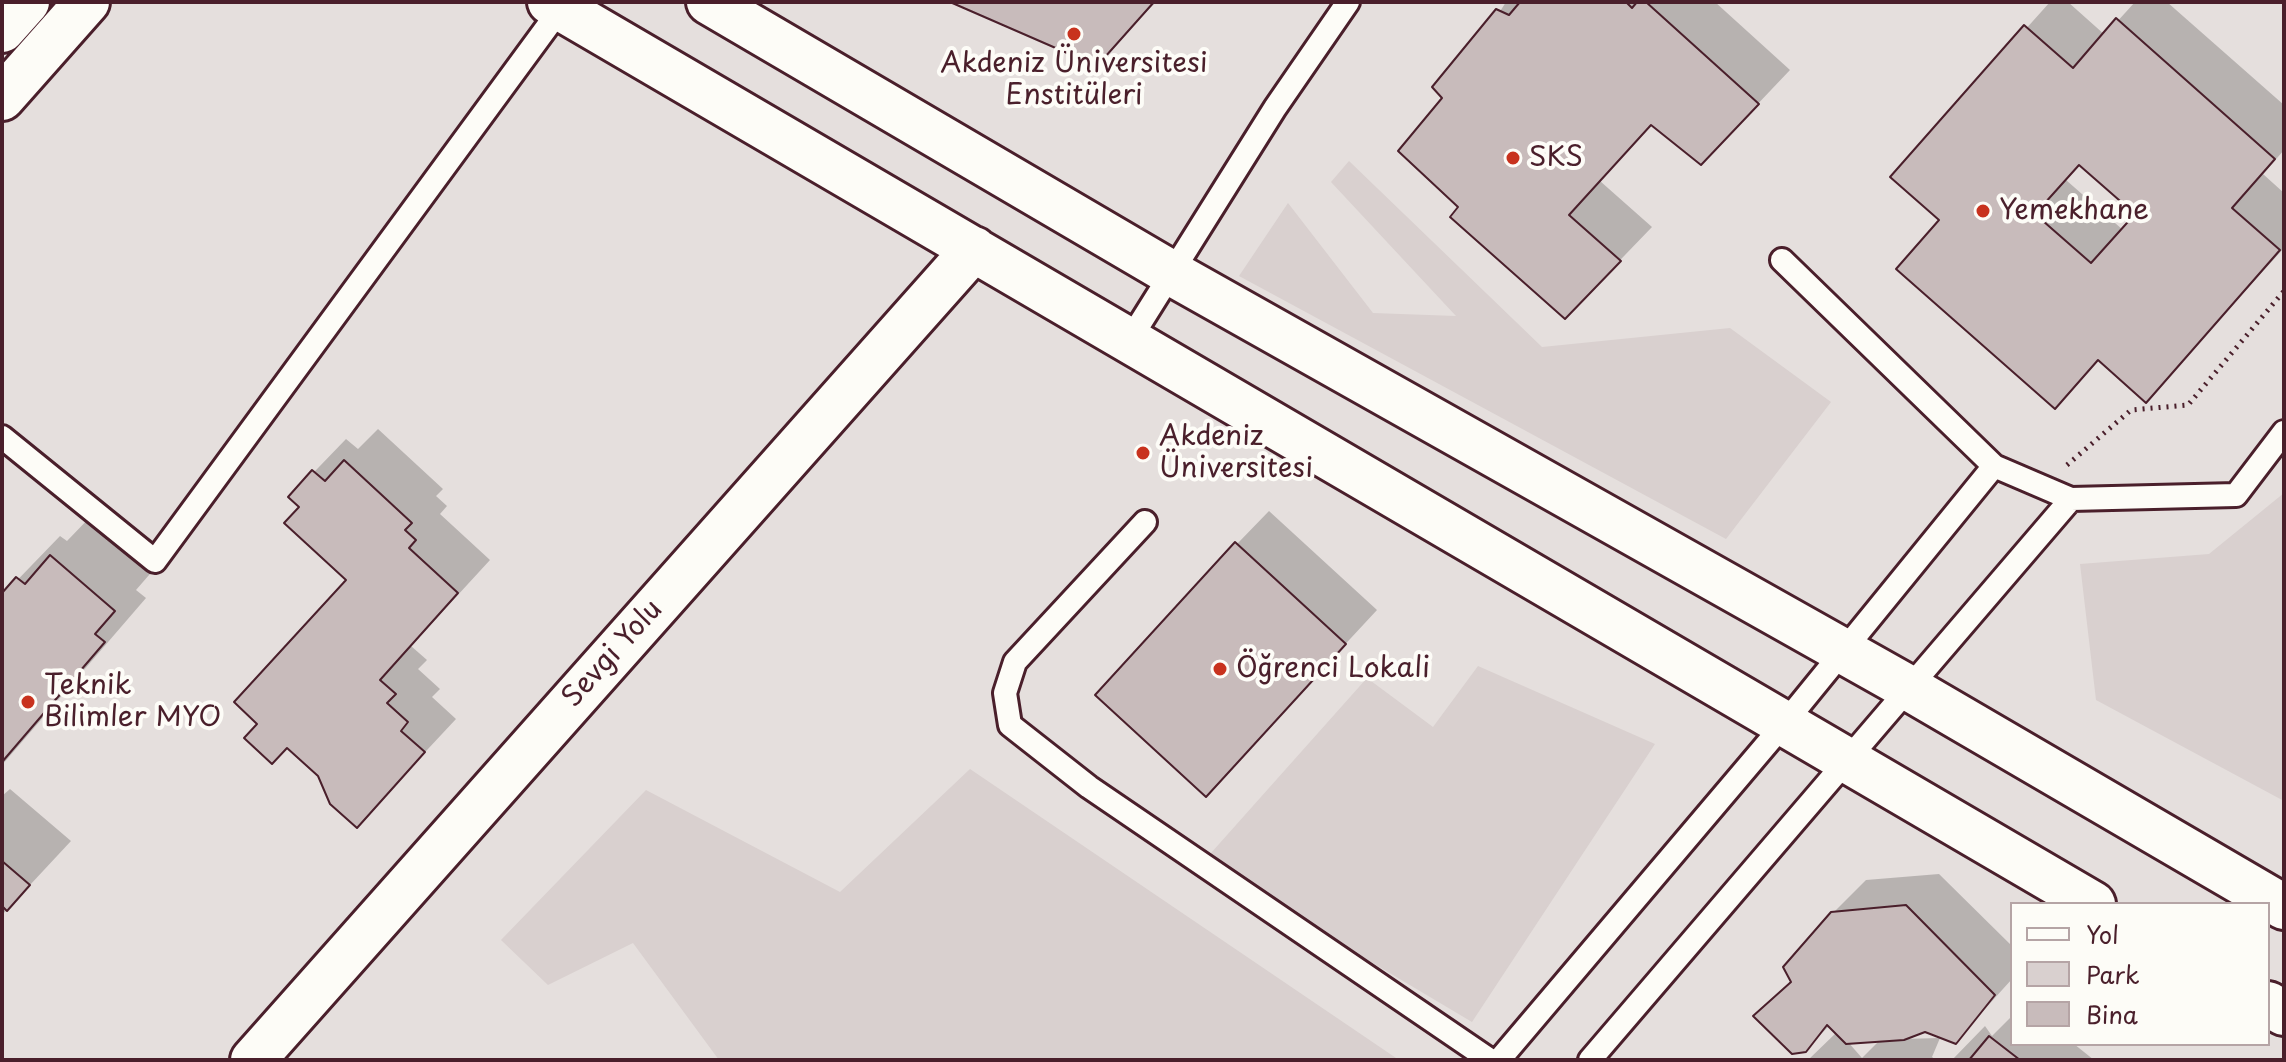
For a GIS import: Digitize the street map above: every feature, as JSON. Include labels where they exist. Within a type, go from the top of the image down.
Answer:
[{"type":"street","points":[[2,30],[27,2]]},
{"type":"street","points":[[2,98],[87,2]]},
{"type":"street","points":[[709,2],[1173,274],[1907,687],[2284,907]]},
{"type":"street","points":[[556,5],[2090,902]]},
{"type":"street","name":"Sevgi Yolu","points":[[253,1060],[974,249]]},
{"type":"lane","points":[[1129,341],[1275,108],[1348,2]]},
{"type":"lane","points":[[2,437],[155,561],[556,5]]},
{"type":"lane","points":[[1782,260],[1994,466],[2071,499],[2236,495],[2284,432]]},
{"type":"lane","points":[[1499,1060],[1783,725],[1994,466]]},
{"type":"lane","points":[[1590,1060],[2071,499]]},
{"type":"lane","points":[[1145,522],[1015,662],[1005,693],[1010,725],[1089,787],[1490,1060]]},
{"type":"path","points":[[2041,486],[2131,410],[2188,405],[2284,291]]},
{"type":"shaded area","name":"Akdeniz Üniversitesi","points":[[2,2],[2284,2],[2284,1060],[2,1060]]},
{"type":"green space","points":[[1349,161],[1542,347],[1730,328],[1831,402],[1726,539],[1239,276],[1288,203],[1373,313],[1456,316],[1331,182]]},
{"type":"green space","points":[[2284,493],[2284,801],[2096,700],[2080,564],[2209,554]]},
{"type":"green space","points":[[1478,666],[1655,744],[1472,1022],[1203,862],[1367,678],[1433,727]]},
{"type":"green space","points":[[970,769],[1399,1060],[719,1060],[633,943],[548,985],[501,940],[646,790],[840,892]]},
{"type":"building","name":"Akdeniz Üniversitesi Enstitüleri","points":[[950,2],[1154,2],[1097,66]]},
{"type":"building","name":"SKS","points":[[1520,2],[1626,2],[1632,8],[1637,2],[1646,2],[1759,104],[1701,165],[1651,125],[1569,215],[1621,261],[1565,319],[1450,217],[1458,207],[1398,151],[1442,98],[1432,87],[1496,9],[1509,15]]},
{"type":"building","name":"Yemekhane","points":[[2116,18],[2275,159],[2232,208],[2280,250],[2146,403],[2098,360],[2055,409],[1896,269],[1939,220],[1890,177],[2024,25],[2073,68]],"holes":[[[2079,165],[2135,214],[2091,263],[2035,214]]]},
{"type":"building","points":[[344,460],[412,523],[405,530],[416,540],[409,548],[458,593],[380,680],[396,694],[387,703],[408,722],[401,731],[425,752],[357,828],[330,804],[318,776],[287,748],[272,764],[244,738],[257,724],[234,702],[346,580],[284,523],[299,507],[288,497],[312,470],[325,481]]},
{"type":"building","name":"Öğrenci Lokali","points":[[1235,542],[1346,644],[1206,797],[1095,695]]},
{"type":"building","name":"Teknik Bilimler MYO","points":[[50,555],[115,611],[95,634],[105,642],[2,762],[2,593],[16,577],[25,584]]},
{"type":"building","points":[[2,861],[30,885],[7,911],[2,906]]},
{"type":"building","points":[[1906,905],[1995,995],[1956,1044],[1925,1032],[1904,1040],[1846,1044],[1827,1025],[1806,1052],[1792,1054],[1753,1016],[1791,982],[1783,967],[1831,912]]},
{"type":"building","points":[[1989,1036],[2020,1060],[1969,1060]]},
{"type":"place","name":"Akdeniz Üniversitesi Enstitüleri","points":[[1074,34]]},
{"type":"place","name":"SKS","points":[[1513,158]]},
{"type":"place","name":"Yemekhane","points":[[1983,211]]},
{"type":"place","name":"Akdeniz Üniversitesi","points":[[1143,453]]},
{"type":"place","name":"Öğrenci Lokali","points":[[1220,669]]},
{"type":"place","name":"Teknik Bilimler MYO","points":[[28,702]]}]
